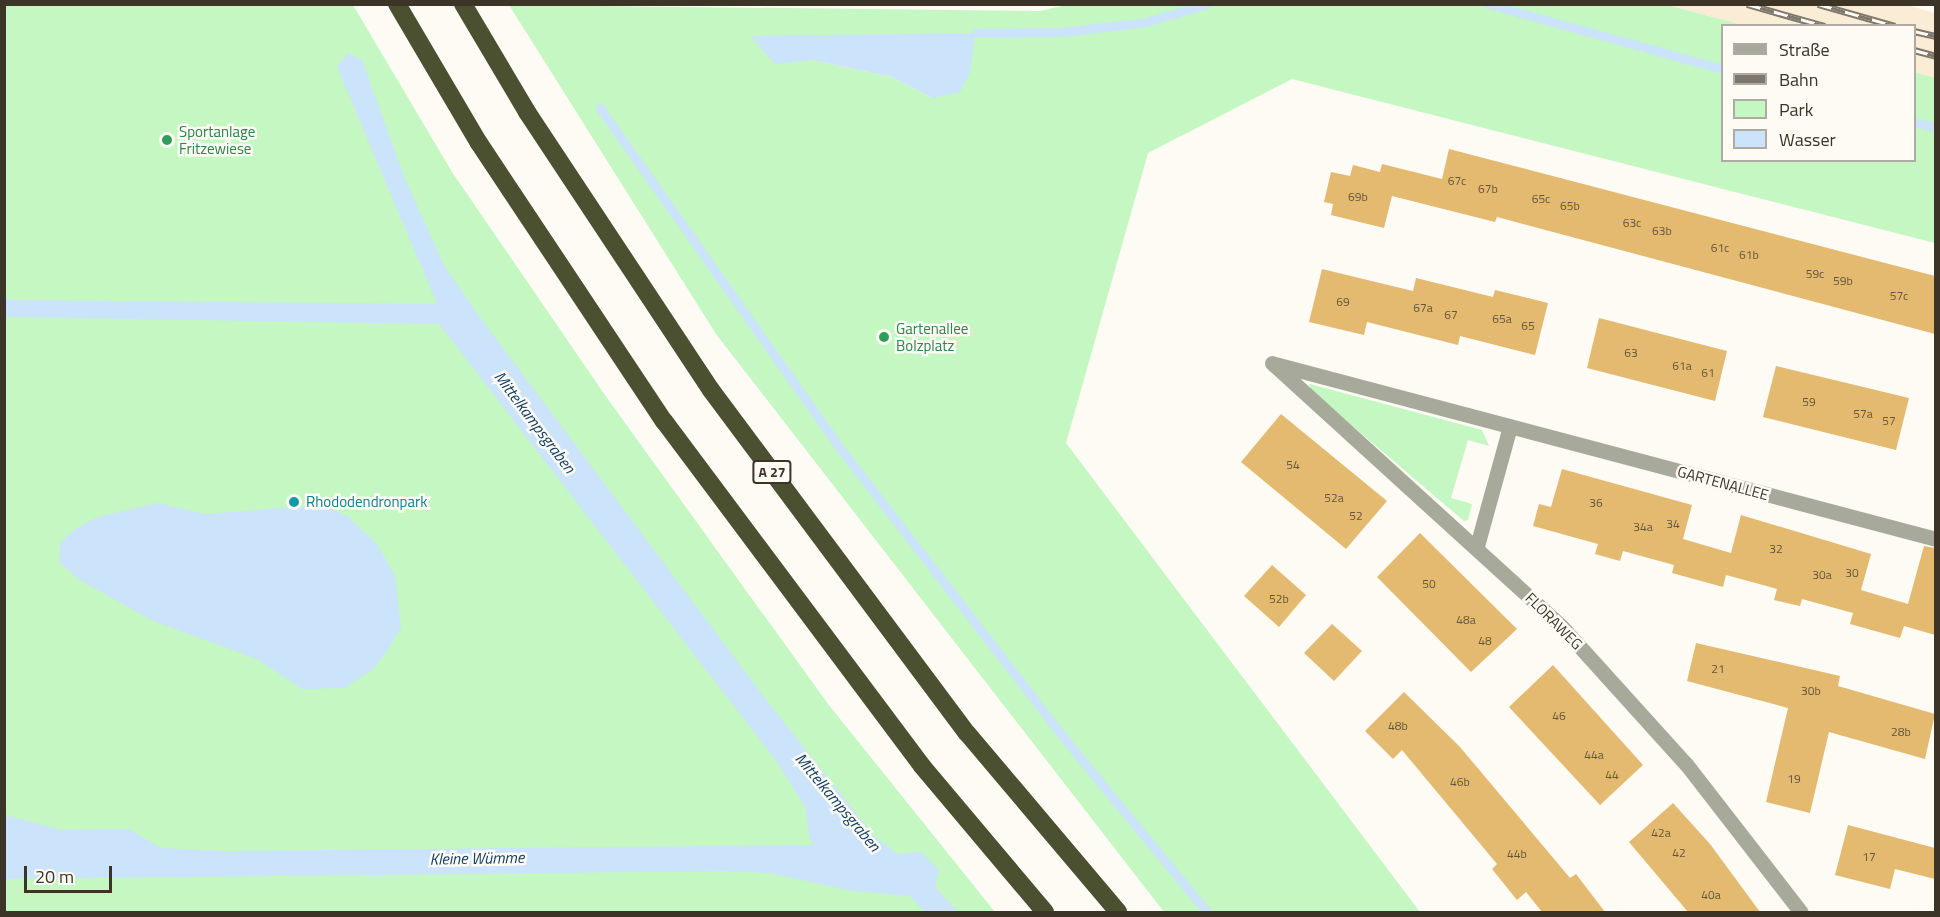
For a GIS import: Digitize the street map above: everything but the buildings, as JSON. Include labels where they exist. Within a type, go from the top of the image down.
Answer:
[{"type":"highway","points":[[397,4],[485,153],[664,421],[907,747],[1045,912]]},
{"type":"highway","name":"A 27","points":[[464,4],[527,112],[711,390],[967,734],[1118,912]]},
{"type":"street","name":"GARTENALLEE","points":[[1272,363],[1935,539]]},
{"type":"street","name":"FLORAWEG","points":[[1272,363],[1477,546],[1562,627],[1686,764],[1800,912]]},
{"type":"street","points":[[1477,546],[1510,426]]},
{"type":"shaded area","points":[[1903,4],[1935,13],[1935,78],[1916,72],[1916,24],[1739,24],[1667,5]]},
{"type":"green space","points":[[1071,4],[1667,5],[1739,24],[1721,24],[1721,162],[1916,162],[1916,72],[1935,78],[1935,243],[1292,79],[1148,153],[1066,443],[1420,912],[1164,912],[716,334],[509,5],[1040,11]],"holes":[[[975,34],[932,98],[892,77],[812,60],[751,37]]]},
{"type":"green space","name":"Rhododendronpark","points":[[4,5],[353,5],[452,172],[607,398],[828,704],[995,912],[5,912]]},
{"type":"green space","points":[[1310,384],[1482,430],[1489,446],[1468,440],[1451,498],[1472,504],[1468,520],[1464,521],[1309,389]]},
{"type":"water","points":[[975,33],[970,72],[960,92],[932,98],[892,77],[812,60],[775,64],[750,36]]},
{"type":"water","points":[[348,53],[362,60],[405,179],[445,267],[476,312],[764,697],[874,836],[897,854],[921,852],[939,870],[935,887],[958,912],[925,912],[910,896],[852,891],[769,873],[724,871],[5,879],[5,815],[61,830],[129,829],[161,848],[224,851],[811,845],[805,807],[777,762],[439,324],[5,317],[5,300],[437,304],[337,67]]},
{"type":"water","points":[[157,503],[205,514],[320,505],[347,516],[377,544],[395,576],[401,627],[388,650],[372,670],[344,688],[302,689],[257,659],[153,621],[78,579],[59,562],[60,543],[75,529],[98,517]]},
{"type":"waterway","points":[[975,33],[1062,32],[1146,22],[1207,4]]},
{"type":"waterway","points":[[1488,4],[1721,69]]},
{"type":"waterway","points":[[600,108],[836,443],[1068,743],[1207,912]]},
{"type":"waterway","points":[[1916,123],[1936,128]]},
{"type":"railway","points":[[1747,4],[1818,24]]},
{"type":"railway","points":[[1818,4],[1888,24]]},
{"type":"railway","points":[[1916,31],[1936,36]]},
{"type":"railway","points":[[1916,51],[1936,56]]},
{"type":"place","name":"Sportanlage Fritzewiese","points":[[167,140]]},
{"type":"place","name":"Gartenallee Bolzplatz","points":[[884,337]]},
{"type":"place","name":"Rhododendronpark","points":[[294,502]]},
{"type":"water label","name":"Mittelkampsgraben","points":[[535,422]]},
{"type":"water label","name":"Mittelkampsgraben","points":[[838,802]]},
{"type":"water label","name":"Kleine Wümme","points":[[477,858]]}]
